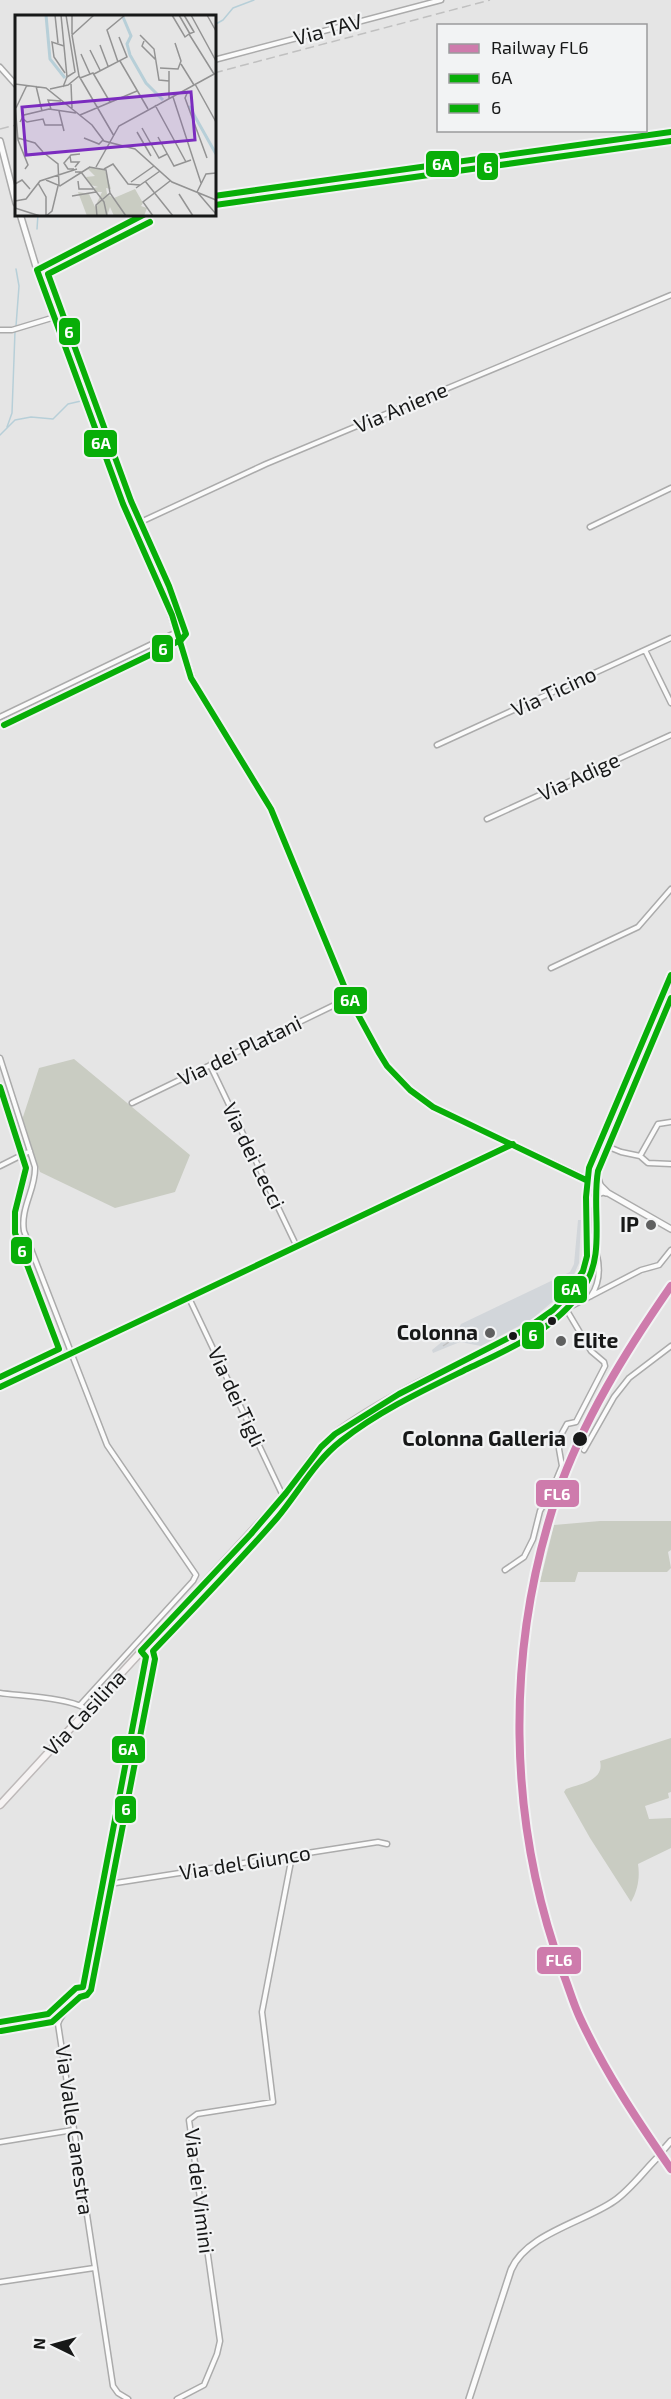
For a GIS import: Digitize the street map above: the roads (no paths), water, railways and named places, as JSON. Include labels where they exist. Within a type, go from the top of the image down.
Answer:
[{"type":"main road","name":"Via Casilina","points":[[0,1805],[283,1496],[325,1443],[336,1433],[413,1386],[520,1333],[547,1316],[570,1292],[581,1276],[586,1260],[588,1232],[586,1180],[598,1144],[671,976]]},
{"type":"street","name":"Via TAV","points":[[216,59],[441,0]]},
{"type":"street","points":[[0,67],[15,84]]},
{"type":"street","points":[[216,196],[671,132]]},
{"type":"street","points":[[0,141],[15,199]]},
{"type":"street","points":[[21,216],[37,270],[56,316],[132,526],[157,580],[177,632],[194,684],[274,815],[349,998],[387,1066],[410,1090],[434,1107],[601,1186],[608,1193]]},
{"type":"street","points":[[37,270],[142,216]]},
{"type":"street","name":"Via Aniene","points":[[132,526],[266,464],[671,294]]},
{"type":"street","points":[[0,330],[12,330],[56,316]]},
{"type":"street","points":[[590,527],[671,488]]},
{"type":"street","points":[[0,717],[177,632]]},
{"type":"street","name":"Via Ticino","points":[[437,745],[671,638]]},
{"type":"street","points":[[645,650],[671,703]]},
{"type":"street","name":"Via Adige","points":[[487,819],[671,735]]},
{"type":"street","points":[[551,968],[638,927],[671,889]]},
{"type":"street","name":"Via dei Platani","points":[[132,1103],[349,998]]},
{"type":"street","points":[[0,1058],[35,1173],[25,1207],[24,1228],[70,1354],[107,1446],[196,1575],[80,1705]]},
{"type":"street","name":"Via dei Lecci","points":[[210,1065],[297,1247]]},
{"type":"street","points":[[640,1156],[658,1124],[671,1122]]},
{"type":"street","points":[[0,1387],[513,1144]]},
{"type":"street","points":[[601,1186],[596,1169],[598,1144],[640,1156],[648,1162],[671,1164]]},
{"type":"street","points":[[0,1166],[30,1151]]},
{"type":"street","points":[[586,1180],[595,1189],[616,1197],[671,1229]]},
{"type":"street","points":[[587,1221],[593,1197],[597,1194],[608,1193]]},
{"type":"street","points":[[588,1232],[599,1273],[597,1286],[590,1296]]},
{"type":"street","points":[[547,1316],[566,1309],[641,1270],[659,1265],[671,1250]]},
{"type":"street","name":"Via dei Tigli","points":[[189,1298],[283,1496]]},
{"type":"street","points":[[506,1570],[526,1554],[540,1511],[562,1466],[559,1449],[564,1429],[567,1424],[576,1422],[605,1366],[604,1362],[591,1351],[566,1309]]},
{"type":"street","points":[[584,1450],[614,1397],[629,1378],[671,1346]]},
{"type":"street","name":"Via Valle Canestra","points":[[128,2399],[118,2393],[113,2386],[58,2024],[62,2015],[78,1999],[83,1987],[146,1657],[141,1651]]},
{"type":"street","points":[[0,1693],[80,1705],[88,1710]]},
{"type":"street","name":"Via del Giunco","points":[[103,1885],[378,1842],[387,1844]]},
{"type":"street","name":"Via dei Vimini","points":[[177,2399],[204,2385],[220,2341],[189,2120],[197,2114],[273,2102],[262,2012],[292,1856]]},
{"type":"street","points":[[0,2022],[48,2013],[76,1988],[83,1987]]},
{"type":"street","points":[[0,2142],[74,2130]]},
{"type":"street","points":[[664,2149],[671,2141]]},
{"type":"street","points":[[469,2399],[511,2270],[519,2255],[544,2238],[612,2202],[657,2158]]},
{"type":"street","points":[[0,2282],[94,2268]]},
{"type":"waterway","points":[[216,24],[223,20],[233,8],[254,0]]},
{"type":"waterway","points":[[37,229],[38,216]]},
{"type":"waterway","points":[[16,269],[19,286],[16,326]]},
{"type":"waterway","points":[[7,427],[12,413],[15,331]]},
{"type":"waterway","points":[[0,435],[15,420],[31,417],[53,419],[68,404],[81,401]]},
{"type":"railway","points":[[216,72],[490,0]]},
{"type":"railway","points":[[0,129],[15,125]]},
{"type":"railway","points":[[541,1560],[563,1487],[593,1418],[629,1353],[671,1291]]},
{"type":"railway","points":[[443,1346],[449,1342]]},
{"type":"railway","points":[[523,1678],[521,1743],[525,1808],[535,1873],[551,1936],[573,1997],[601,2056],[633,2112],[671,2165]]},
{"type":"rail line","name":"FL6","points":[[671,1286],[607,1387],[579,1440],[557,1495],[540,1554],[528,1614],[521,1674],[520,1735],[523,1795],[531,1856],[545,1915],[563,1973],[578,2012],[611,2077],[671,2169]]},
{"type":"place","name":"IP","points":[[651,1225]]},
{"type":"place","name":"Colonna","points":[[490,1333]]},
{"type":"place","name":"Elite","points":[[561,1341]]},
{"type":"place","name":"Colonna Galleria","points":[[580,1439]]}]
